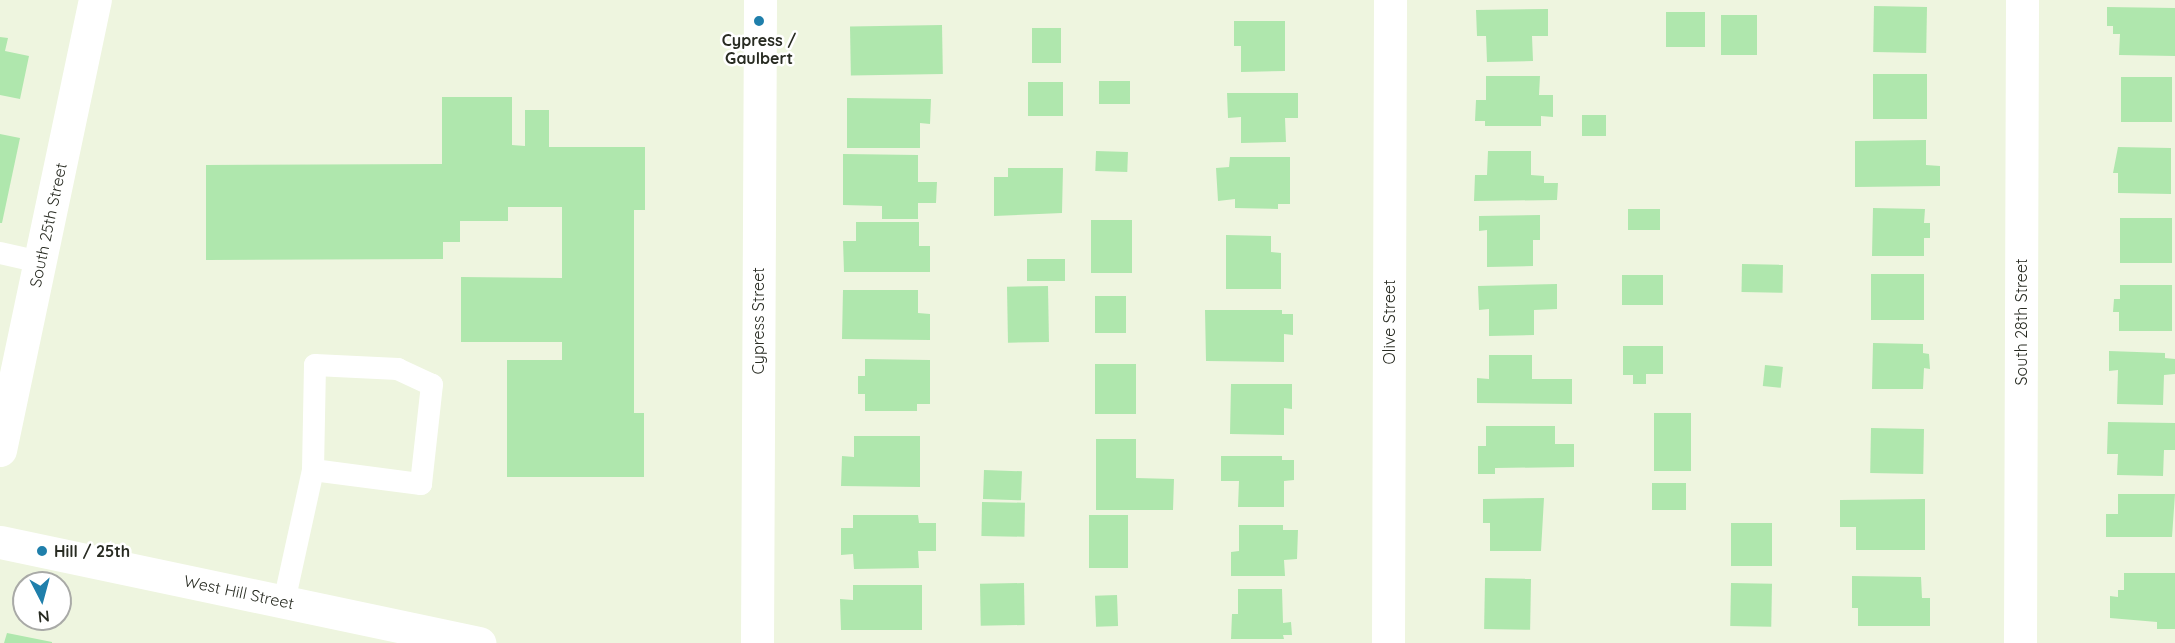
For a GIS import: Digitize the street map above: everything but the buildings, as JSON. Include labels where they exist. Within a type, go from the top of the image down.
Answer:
[{"type":"street","name":"South 25th Street","points":[[0,450],[95,0]]},
{"type":"street","name":"Cypress Street","points":[[757,643],[759,0]]},
{"type":"street","name":"Olive Street","points":[[1388,643],[1390,0]]},
{"type":"street","name":"South 28th Street","points":[[2020,643],[2022,0]]},
{"type":"street","name":"West Hill Street","points":[[0,542],[479,643]]},
{"type":"lane","points":[[0,253],[40,262]]},
{"type":"lane","points":[[284,602],[313,470],[315,365],[398,369],[432,384],[421,484],[313,470]]},
{"type":"place","name":"Cypress / Gaulbert","points":[[759,21]]},
{"type":"place","name":"Hill / 25th","points":[[42,551]]}]
